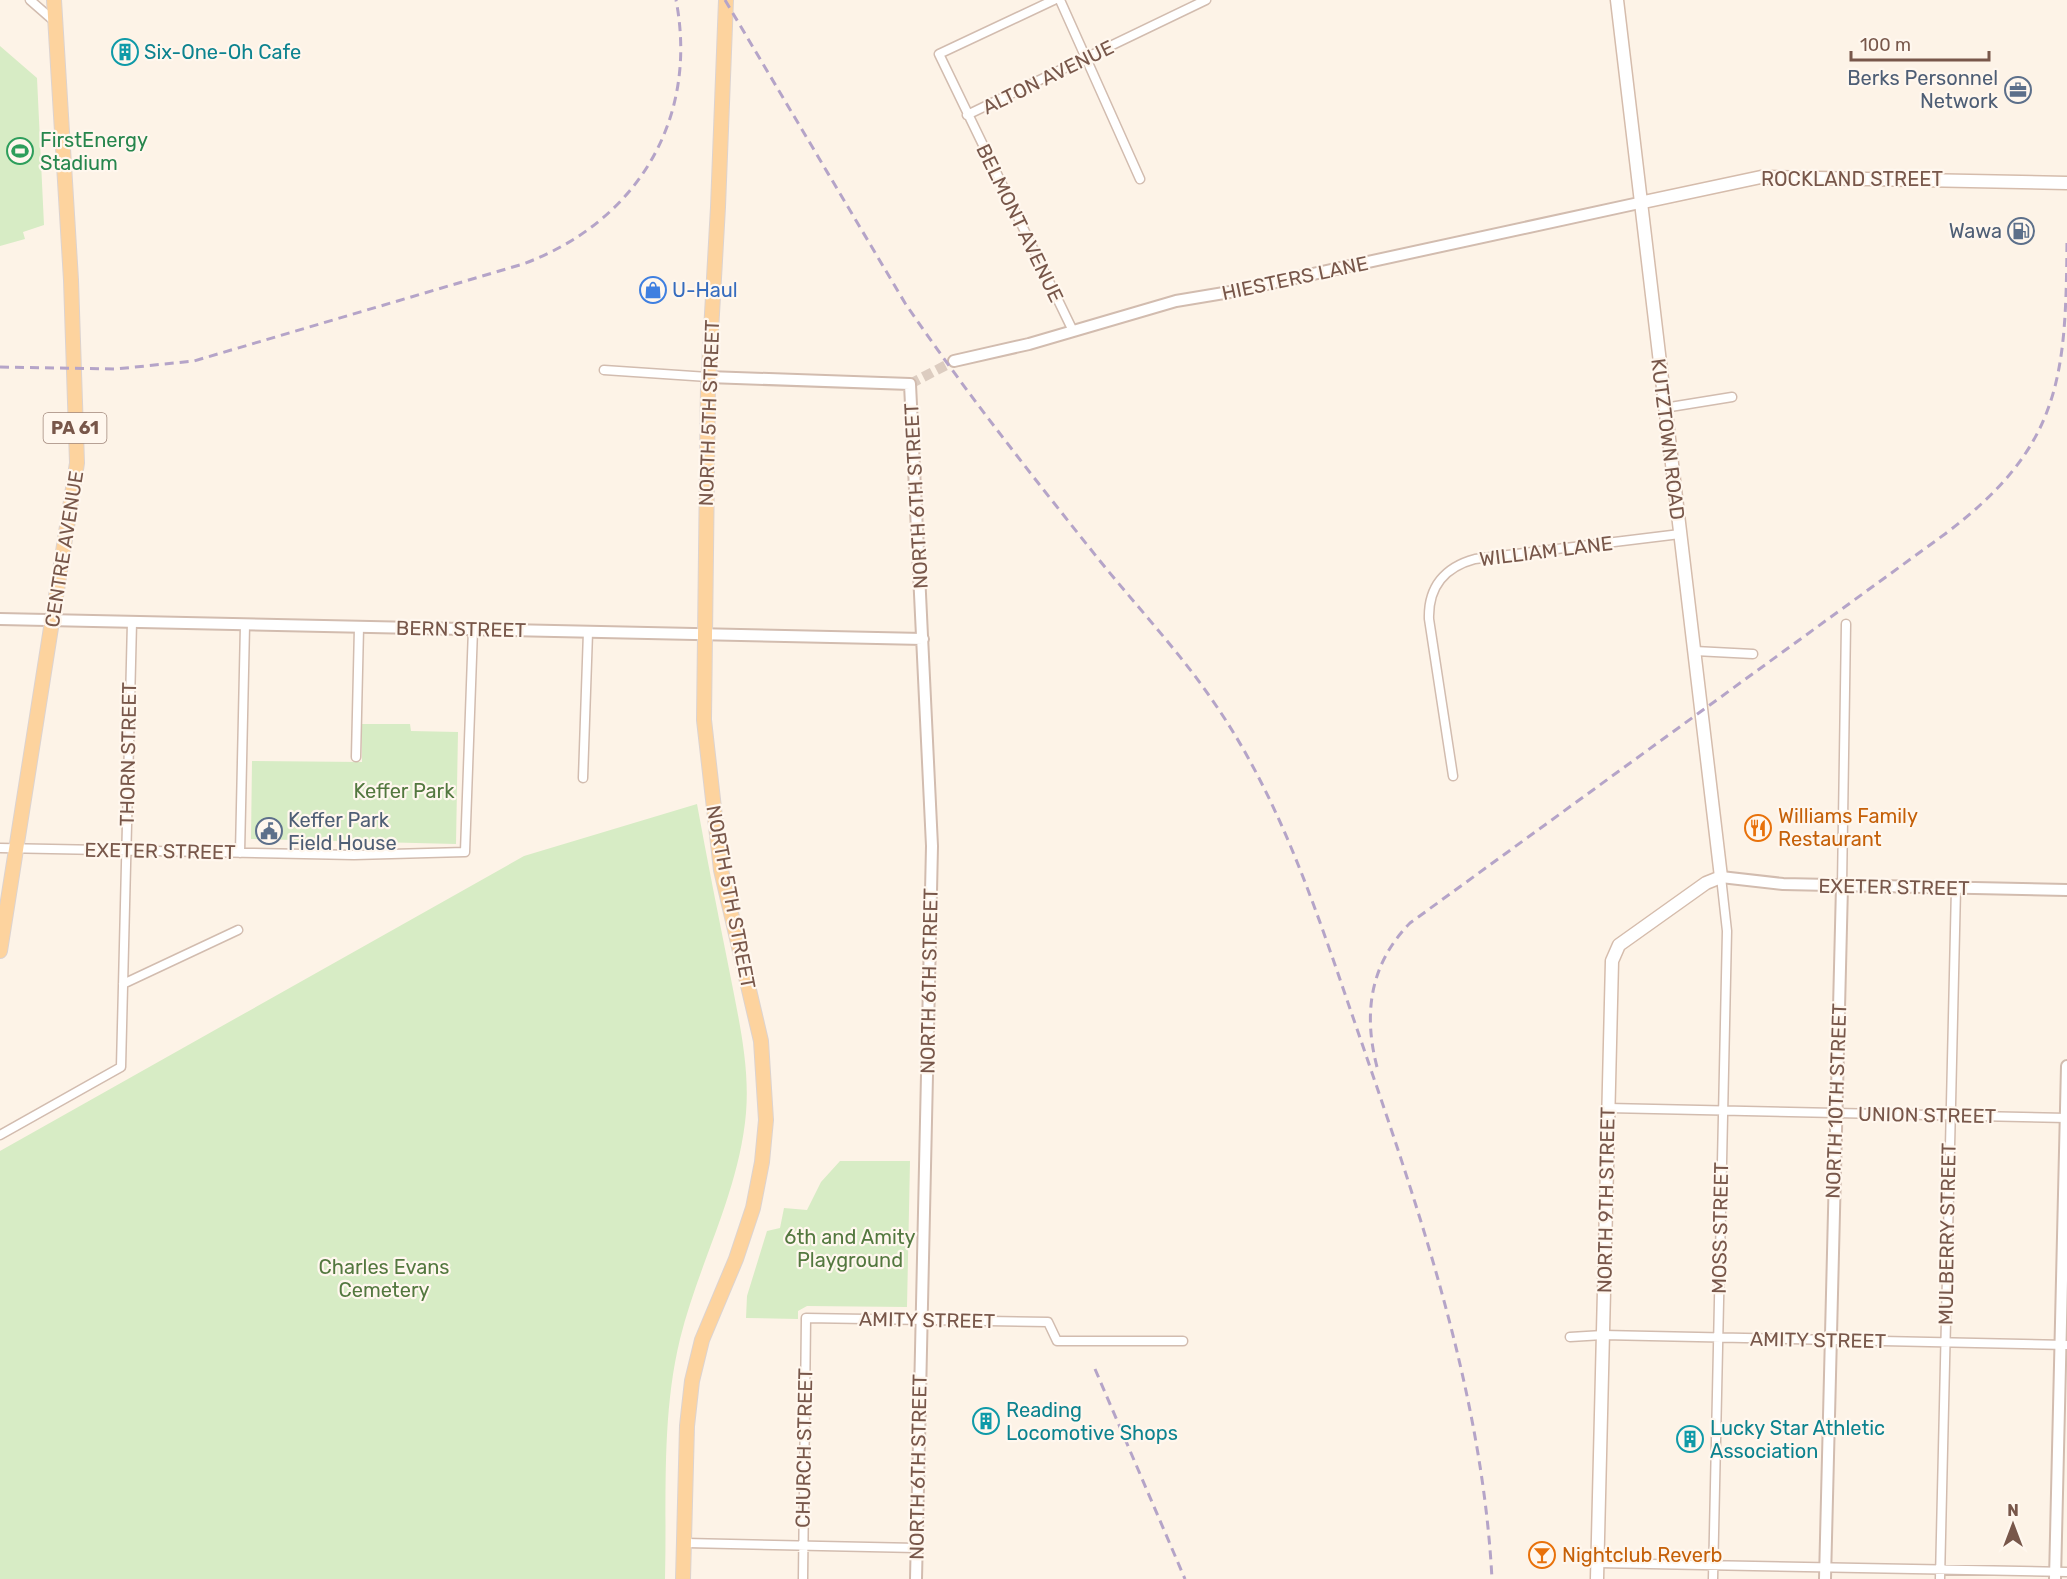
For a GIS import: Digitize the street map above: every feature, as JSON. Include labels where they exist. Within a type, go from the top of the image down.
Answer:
[{"type":"main road","name":"CENTRE AVENUE","points":[[0,951],[77,463],[70,280],[54,0]]},
{"type":"main road","name":"NORTH 5TH STREET","points":[[683,1579],[686,1543],[687,1426],[692,1381],[702,1340],[736,1259],[753,1208],[762,1162],[766,1120],[766,1073],[761,1041],[731,918],[714,825],[704,720],[708,376],[718,207],[726,0]]},
{"type":"main road","name":"KUTZTOWN ROAD","points":[[1617,0],[1639,203],[1721,878]]},
{"type":"main road","name":"ROCKLAND STREET","points":[[1639,203],[1761,177],[2067,183]]},
{"type":"main road","name":"NORTH 9TH STREET","points":[[1598,1579],[1611,969],[1615,950],[1706,883],[1721,878]]},
{"type":"street","points":[[30,0],[48,13],[55,23]]},
{"type":"street","name":"ALTON AVENUE","points":[[1054,0],[939,54],[967,115],[1206,0]]},
{"type":"street","points":[[1060,0],[1140,179]]},
{"type":"street","name":"BELMONT AVENUE","points":[[967,115],[1073,331]]},
{"type":"street","name":"HIESTERS LANE","points":[[954,361],[1073,331],[1176,301],[1230,292],[1639,203]]},
{"type":"street","points":[[604,370],[708,376]]},
{"type":"street","name":"NORTH 6TH STREET","points":[[708,376],[910,384],[932,851],[916,1579]]},
{"type":"street","points":[[1664,408],[1732,397]]},
{"type":"street","name":"WILLIAM LANE","points":[[1453,776],[1429,619],[1430,601],[1442,575],[1464,562],[1475,559],[1680,534]]},
{"type":"street","name":"BERN STREET","points":[[0,619],[923,639]]},
{"type":"street","name":"THORN STREET","points":[[0,1135],[122,1067],[132,622]]},
{"type":"street","name":"NORTH 10TH STREET","points":[[1825,1579],[1846,624]]},
{"type":"street","points":[[240,853],[245,625]]},
{"type":"street","points":[[356,757],[359,627]]},
{"type":"street","name":"EXETER STREET","points":[[0,848],[354,855],[465,852],[473,629]]},
{"type":"street","points":[[583,778],[588,632]]},
{"type":"street","points":[[1695,651],[1753,654]]},
{"type":"street","name":"EXETER STREET","points":[[1721,878],[1783,885],[2067,890]]},
{"type":"street","name":"MOSS STREET","points":[[1713,1579],[1727,931],[1721,878]]},
{"type":"street","name":"MULBERRY STREET","points":[[1940,1574],[1956,888]]},
{"type":"street","points":[[123,984],[238,930]]},
{"type":"street","points":[[2055,1575],[2063,1345],[2067,1066]]},
{"type":"street","name":"UNION STREET","points":[[1608,1108],[2066,1118]]},
{"type":"street","name":"AMITY STREET","points":[[806,1318],[1048,1322],[1057,1341],[1183,1341]]},
{"type":"street","name":"CHURCH STREET","points":[[803,1579],[806,1318]]},
{"type":"street","name":"AMITY STREET","points":[[1570,1337],[1603,1335],[2063,1345]]},
{"type":"street","points":[[686,1543],[917,1548]]},
{"type":"street","points":[[1598,1563],[1825,1567],[1940,1574],[2055,1575],[2067,1572]]},
{"type":"green space","name":"FirstEnergy Stadium","points":[[0,46],[37,78],[44,225],[23,232],[25,239],[0,246]]},
{"type":"green space","name":"Keffer Park","points":[[362,724],[410,724],[411,731],[458,732],[456,844],[251,839],[252,761],[362,762]]},
{"type":"green space","name":"Charles Evans Cemetery","points":[[697,804],[739,1023],[745,1059],[747,1095],[742,1143],[735,1171],[688,1310],[674,1368],[667,1428],[665,1579],[0,1579],[0,1151],[524,856]]},
{"type":"green space","name":"6th and Amity Playground","points":[[840,1161],[910,1161],[907,1307],[807,1306],[798,1311],[798,1319],[746,1318],[747,1296],[767,1231],[780,1228],[784,1208],[807,1210],[821,1182]]},
{"type":"tunnel","points":[[910,384],[954,361]]},
{"type":"railway","points":[[0,367],[116,369],[194,361],[523,264],[563,245],[598,222],[628,193],[651,161],[668,125],[678,86],[681,44],[676,0]]},
{"type":"railway","points":[[725,0],[905,303],[950,368],[1022,462],[1203,687],[1240,744],[1261,783],[1298,863],[1313,904],[1424,1231],[1461,1368],[1475,1438],[1486,1508],[1492,1579]]},
{"type":"railway","points":[[1377,1067],[1371,1027],[1373,990],[1386,955],[1410,923],[1945,534],[1984,502],[2013,470],[2035,438],[2050,405],[2059,369],[2064,330],[2067,238]]},
{"type":"railway","points":[[1095,1369],[1185,1579]]},
{"type":"place","name":"Six-One-Oh Cafe","points":[[125,52]]},
{"type":"place","name":"Berks Personnel Network","points":[[2018,90]]},
{"type":"place","name":"FirstEnergy Stadium","points":[[20,151]]},
{"type":"place","name":"Wawa","points":[[2021,231]]},
{"type":"place","name":"U-Haul","points":[[653,290]]},
{"type":"place","name":"Williams Family Restaurant","points":[[1758,828]]},
{"type":"place","name":"Keffer Park Field House","points":[[269,831]]},
{"type":"place","name":"Reading Locomotive Shops","points":[[986,1421]]},
{"type":"place","name":"Lucky Star Athletic Association","points":[[1690,1439]]},
{"type":"place","name":"Nightclub Reverb","points":[[1542,1555]]}]
